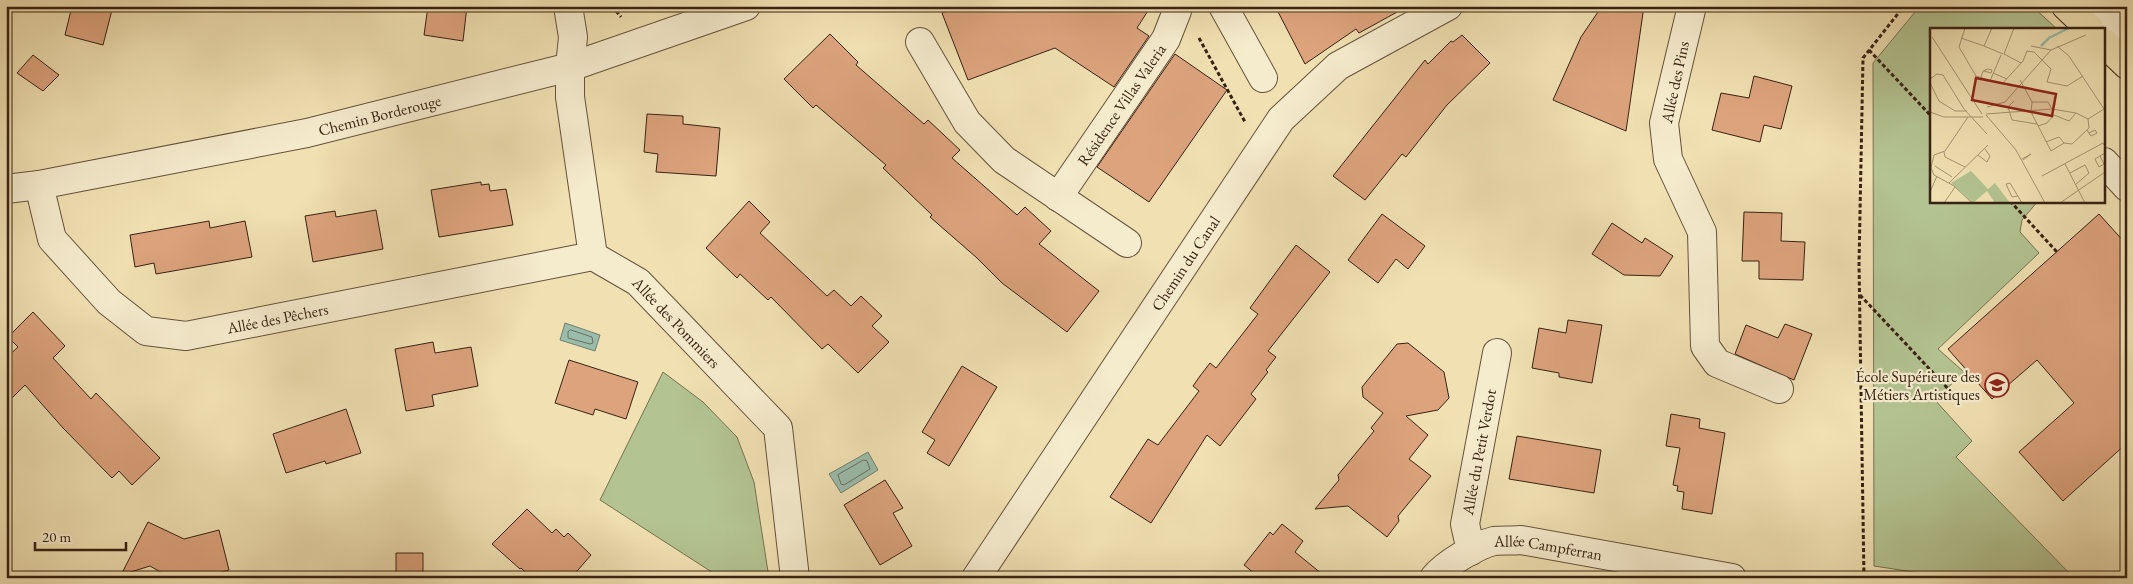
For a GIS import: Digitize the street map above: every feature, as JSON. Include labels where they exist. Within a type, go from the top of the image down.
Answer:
[{"type":"main road","points":[[2106,45],[2127,64]]},
{"type":"street","points":[[568,6],[574,37],[570,67],[570,97],[593,256]]},
{"type":"street","name":"Chemin Borderouge","points":[[6,189],[39,185],[307,133],[570,67],[746,6]]},
{"type":"street","name":"Résidence Villas Valeria","points":[[1058,197],[1166,39],[1177,11],[1176,6]]},
{"type":"street","points":[[1223,6],[1263,78]]},
{"type":"street","name":"Chemin du Canal","points":[[976,578],[1281,119],[1338,66],[1448,6]]},
{"type":"street","name":"Allée des Pins","points":[[1692,6],[1664,123],[1668,159],[1702,232],[1705,346],[1718,363],[1779,389]]},
{"type":"street","points":[[2086,19],[2127,32]]},
{"type":"street","points":[[920,42],[967,122],[1004,160],[1127,243]]},
{"type":"street","points":[[2106,164],[2127,187]]},
{"type":"street","name":"Allée des Pêchers","points":[[39,185],[52,239],[109,302],[146,331],[186,336],[593,256]]},
{"type":"street","name":"Allée des Pommiers","points":[[593,256],[638,282],[778,428],[795,578]]},
{"type":"street","name":"Allée du Petit Verdot","points":[[1471,551],[1465,524],[1497,353]]},
{"type":"street","name":"Allée Campferran","points":[[1434,578],[1440,570],[1471,551],[1493,541],[1521,540],[1732,578]]},
{"type":"path","points":[[1864,578],[1859,294],[1863,58],[1904,6]]},
{"type":"path","points":[[1196,32],[1261,148]]},
{"type":"path","points":[[1869,50],[1930,115]]},
{"type":"path","points":[[2011,202],[2057,252]]},
{"type":"path","points":[[1859,294],[1952,393]]},
{"type":"green space","points":[[1920,6],[2032,6],[2056,28],[1930,28],[1930,202],[2037,202],[2022,220],[2020,232],[2039,253],[1938,349],[1964,372],[1935,400],[1972,441],[1956,457],[2074,578],[1953,578],[1874,566],[1873,63]]},
{"type":"green space","points":[[663,372],[703,402],[737,437],[754,482],[769,578],[721,578],[600,500]]},
{"type":"water","points":[[565,323],[600,335],[595,351],[560,340]]},
{"type":"water","points":[[868,452],[878,470],[841,493],[829,474]]},
{"type":"building","points":[[72,6],[113,6],[103,45],[65,35]]},
{"type":"building","points":[[428,6],[467,6],[463,41],[424,35]]},
{"type":"building","points":[[960,6],[1151,6],[1137,28],[1149,36],[1114,87],[1055,48],[968,80],[942,13]]},
{"type":"building","points":[[1275,6],[1408,6],[1359,33],[1356,29],[1305,64]]},
{"type":"building","points":[[1602,6],[1644,6],[1626,131],[1553,100],[1581,37]]},
{"type":"building","points":[[830,34],[858,62],[856,65],[924,124],[928,120],[960,150],[952,158],[1017,215],[1025,207],[1051,231],[1039,244],[1099,291],[1067,332],[1002,283],[977,258],[930,217],[932,215],[883,168],[886,165],[816,105],[813,108],[784,79]]},
{"type":"building","points":[[1462,35],[1490,63],[1447,105],[1406,157],[1402,154],[1365,200],[1333,176],[1425,60],[1428,64],[1451,41],[1453,42]]},
{"type":"building","points":[[1175,54],[1227,90],[1149,202],[1097,167]]},
{"type":"building","points":[[33,55],[59,75],[43,91],[17,73]]},
{"type":"building","points":[[1754,76],[1792,86],[1781,129],[1764,125],[1760,142],[1712,130],[1721,93],[1749,98]]},
{"type":"building","points":[[647,114],[683,116],[683,124],[720,128],[716,176],[656,172],[658,154],[644,152]]},
{"type":"building","points":[[481,182],[481,185],[489,184],[490,191],[506,189],[513,225],[439,237],[431,190]]},
{"type":"building","points":[[749,201],[770,222],[760,233],[827,296],[834,290],[851,306],[861,296],[882,316],[872,326],[889,342],[858,373],[828,344],[822,349],[771,297],[768,300],[740,274],[737,278],[706,248]]},
{"type":"building","points":[[376,210],[383,249],[313,262],[305,216],[335,211],[336,217]]},
{"type":"building","points":[[1744,212],[1782,213],[1781,241],[1805,242],[1803,280],[1759,279],[1759,261],[1742,261]]},
{"type":"building","points":[[1382,214],[1425,246],[1408,269],[1396,259],[1378,283],[1348,260]]},
{"type":"building","points":[[2099,214],[2127,245],[2127,443],[2063,501],[2019,452],[2074,403],[2037,360],[1992,399],[1948,349]]},
{"type":"building","points":[[209,221],[210,228],[245,221],[252,257],[156,274],[154,263],[135,267],[130,235]]},
{"type":"building","points":[[1612,223],[1642,243],[1645,238],[1673,256],[1660,276],[1624,275],[1592,254]]},
{"type":"building","points":[[1296,245],[1330,272],[1268,351],[1276,357],[1266,370],[1268,372],[1251,394],[1256,399],[1220,446],[1207,435],[1151,523],[1110,497],[1148,439],[1158,445],[1199,391],[1193,386],[1200,376],[1210,363],[1216,368],[1258,314],[1250,308]]},
{"type":"building","points":[[33,312],[65,346],[53,358],[91,399],[96,393],[160,458],[132,485],[119,471],[112,478],[63,428],[25,385],[6,404],[6,358],[18,347],[8,337]]},
{"type":"building","points":[[1568,320],[1602,325],[1592,383],[1559,377],[1559,373],[1532,368],[1539,328],[1566,333]]},
{"type":"building","points":[[1785,324],[1812,334],[1794,380],[1735,354],[1746,325],[1778,338]]},
{"type":"building","points":[[433,342],[435,353],[471,347],[478,386],[432,395],[434,406],[406,411],[395,349]]},
{"type":"building","points":[[1408,343],[1444,372],[1449,398],[1438,410],[1406,416],[1428,435],[1409,459],[1431,476],[1398,516],[1399,521],[1387,537],[1348,506],[1315,509],[1339,480],[1338,475],[1374,431],[1371,428],[1383,413],[1363,397],[1362,387],[1397,344]]},
{"type":"building","points":[[569,360],[638,382],[626,419],[595,409],[593,415],[555,403]]},
{"type":"building","points":[[962,366],[997,387],[949,466],[927,453],[935,440],[922,432]]},
{"type":"building","points":[[346,409],[361,453],[326,464],[325,461],[286,473],[273,434]]},
{"type":"building","points":[[1671,414],[1700,419],[1699,428],[1725,433],[1712,514],[1682,509],[1684,492],[1677,491],[1678,486],[1673,485],[1680,448],[1666,446]]},
{"type":"building","points":[[1517,436],[1601,450],[1594,493],[1509,479]]},
{"type":"building","points":[[885,480],[903,508],[893,513],[912,546],[880,565],[844,505]]},
{"type":"building","points":[[527,509],[552,533],[556,529],[564,537],[568,533],[591,555],[571,578],[532,578],[492,544]]},
{"type":"building","points":[[148,522],[184,539],[219,530],[229,570],[200,578],[171,578],[150,566],[121,575]]},
{"type":"building","points":[[1282,524],[1303,541],[1295,552],[1327,578],[1260,578],[1244,565],[1270,532],[1273,535]]},
{"type":"building","points":[[396,553],[423,553],[423,578],[396,578]]},
{"type":"place","name":"École Supérieure des Métiers Artistiques","points":[[1997,385]]}]
